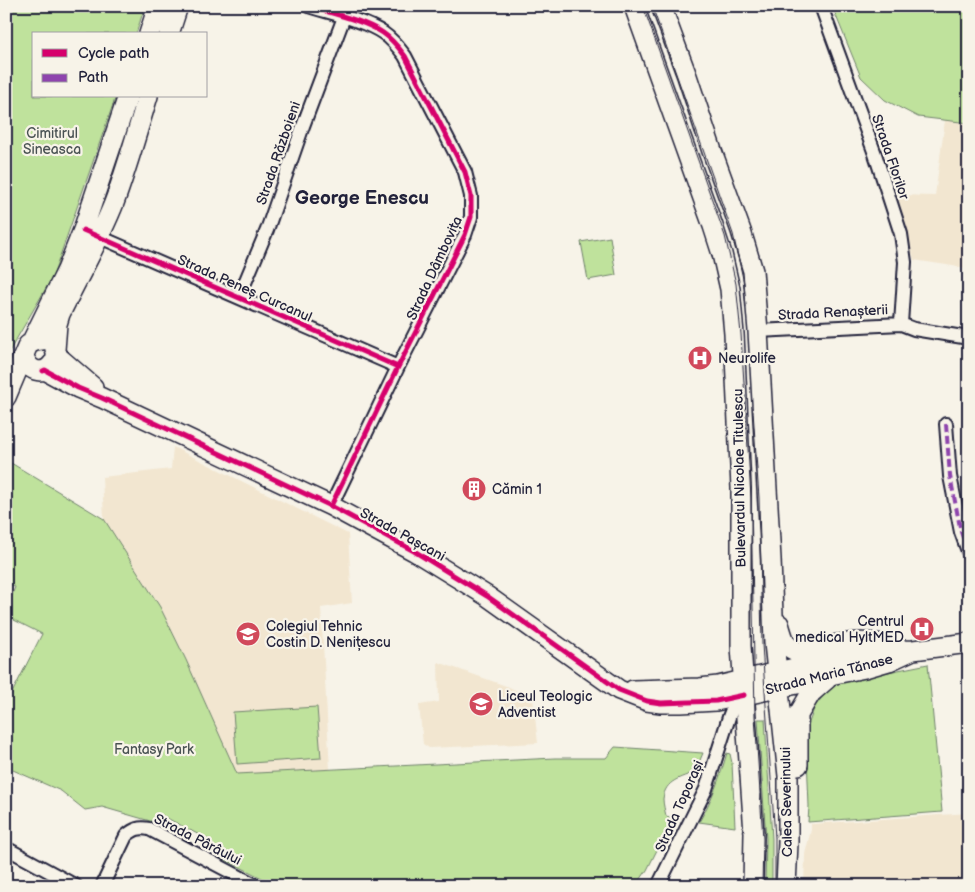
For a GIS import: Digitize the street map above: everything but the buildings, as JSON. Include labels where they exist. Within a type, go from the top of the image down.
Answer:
[{"type":"main road","points":[[150,32],[158,6]]},
{"type":"main road","points":[[170,32],[178,6]]},
{"type":"main road","name":"Bulevardul Nicolae Titulescu","points":[[634,6],[713,226],[730,289],[740,465],[741,691]]},
{"type":"main road","name":"Bulevardul Nicolae Titulescu","points":[[661,6],[741,231],[752,271],[758,331],[774,643],[778,680]]},
{"type":"main road","points":[[7,397],[50,362],[57,324],[91,233],[127,98]]},
{"type":"main road","points":[[7,397],[28,348],[67,270],[113,204],[147,98]]},
{"type":"main road","points":[[43,340],[48,342],[50,362],[37,371],[32,369],[25,360],[28,348],[43,340]]},
{"type":"main road","name":"Strada Pașcani","points":[[50,362],[78,388],[330,506],[414,551],[487,596],[619,690],[647,701],[661,703],[716,701],[741,691]]},
{"type":"main road","points":[[773,604],[785,642],[792,651],[799,652],[851,642],[874,643],[914,650]]},
{"type":"main road","name":"Strada Maria Tănase","points":[[741,691],[778,680],[800,666],[887,651],[914,650],[969,643]]},
{"type":"main road","name":"Strada Maria Tănase","points":[[778,680],[802,684],[889,661],[914,650]]},
{"type":"main road","points":[[788,843],[796,821],[799,800],[798,714],[810,693],[830,676]]},
{"type":"main road","name":"Calea Severinului","points":[[778,680],[788,776],[786,886]]},
{"type":"main road","points":[[741,691],[754,833],[753,886]]},
{"type":"street","name":"Strada Dâmbovița","points":[[308,6],[371,26],[384,33],[395,43],[405,56],[464,172],[471,196],[471,217],[464,235],[330,506]]},
{"type":"street","name":"Strada Florilor","points":[[821,6],[872,146],[901,234],[904,262],[901,324]]},
{"type":"street","name":"Strada Războieni","points":[[239,297],[267,230],[303,126],[344,17]]},
{"type":"street","name":"Strada Peneș Curcanul","points":[[91,233],[398,367]]},
{"type":"street","name":"Strada Renașterii","points":[[758,331],[901,324],[914,329],[969,338]]},
{"type":"street","points":[[946,424],[950,476],[961,532],[969,554]]},
{"type":"street","name":"Strada Toporași","points":[[658,886],[706,790],[741,691]]},
{"type":"street","name":"Strada Pârâului","points":[[102,886],[126,836],[132,830],[140,828],[149,829],[257,886]]},
{"type":"street","points":[[6,848],[76,886]]},
{"type":"shaded area","points":[[945,120],[969,123],[969,270],[914,260],[897,195],[935,196]]},
{"type":"shaded area","name":"Colegiul Tehnic Costin D. Nenițescu","points":[[173,447],[348,534],[352,603],[321,608],[330,770],[237,774],[160,607],[104,519],[102,477],[171,469]]},
{"type":"shaded area","name":"Liceul Teologic Adventist","points":[[438,662],[509,687],[533,699],[538,743],[429,748],[423,744],[419,705],[439,702]]},
{"type":"shaded area","points":[[969,813],[969,886],[804,886],[805,854],[811,824]]},
{"type":"green space","name":"Cimitirul Sineasca","points":[[6,6],[145,6],[137,32],[32,32],[32,98],[115,98],[53,276],[6,357]]},
{"type":"green space","points":[[832,6],[969,6],[969,123],[918,117],[885,100],[861,77]]},
{"type":"green space","points":[[610,237],[616,275],[588,280],[581,242]]},
{"type":"green space","name":"Fantasy Park","points":[[6,460],[104,519],[160,607],[237,774],[555,758],[606,758],[615,747],[703,753],[695,772],[674,781],[664,793],[663,801],[666,816],[673,818],[647,870],[636,886],[278,886],[206,850],[211,841],[161,815],[157,823],[102,807],[85,810],[61,791],[6,767],[6,702],[42,634],[6,616],[15,587],[6,582]]},
{"type":"green space","points":[[928,664],[942,812],[808,822],[806,731],[815,706],[834,683]]},
{"type":"green space","points":[[317,707],[321,758],[237,764],[233,712]]},
{"type":"green space","points":[[758,719],[765,719],[772,839],[772,886],[765,886],[766,839]]},
{"type":"green space","points":[[727,753],[730,754],[732,763],[735,827],[699,822],[722,771]]},
{"type":"tram line","points":[[643,6],[725,236],[736,284],[751,498],[755,716],[763,839],[762,886]]},
{"type":"tram line","points":[[652,6],[733,234],[744,283],[746,307]]},
{"type":"tram line","points":[[753,411],[759,498],[762,644],[775,838],[775,886]]},
{"type":"marked path","points":[[946,424],[950,476],[961,532],[969,554]]},
{"type":"cycle path","points":[[308,6],[347,17],[375,28],[398,47],[405,56],[465,172],[471,196],[471,217],[465,235],[398,367],[331,506]]},
{"type":"cycle path","points":[[83,230],[398,367]]},
{"type":"cycle path","points":[[43,371],[45,370],[78,388],[331,506],[414,551],[487,596],[619,690],[647,701],[661,703],[716,701],[744,695]]},
{"type":"place","name":"Neurolife","points":[[700,358]]},
{"type":"place","name":"Cămin 1","points":[[474,489]]},
{"type":"place","name":"Centrul medical HyltMED","points":[[922,629]]},
{"type":"place","name":"Colegiul Tehnic Costin D. Nenițescu","points":[[248,634]]},
{"type":"place","name":"Liceul Teologic Adventist","points":[[481,704]]},
{"type":"district","name":"George Enescu","points":[[362,197]]}]
